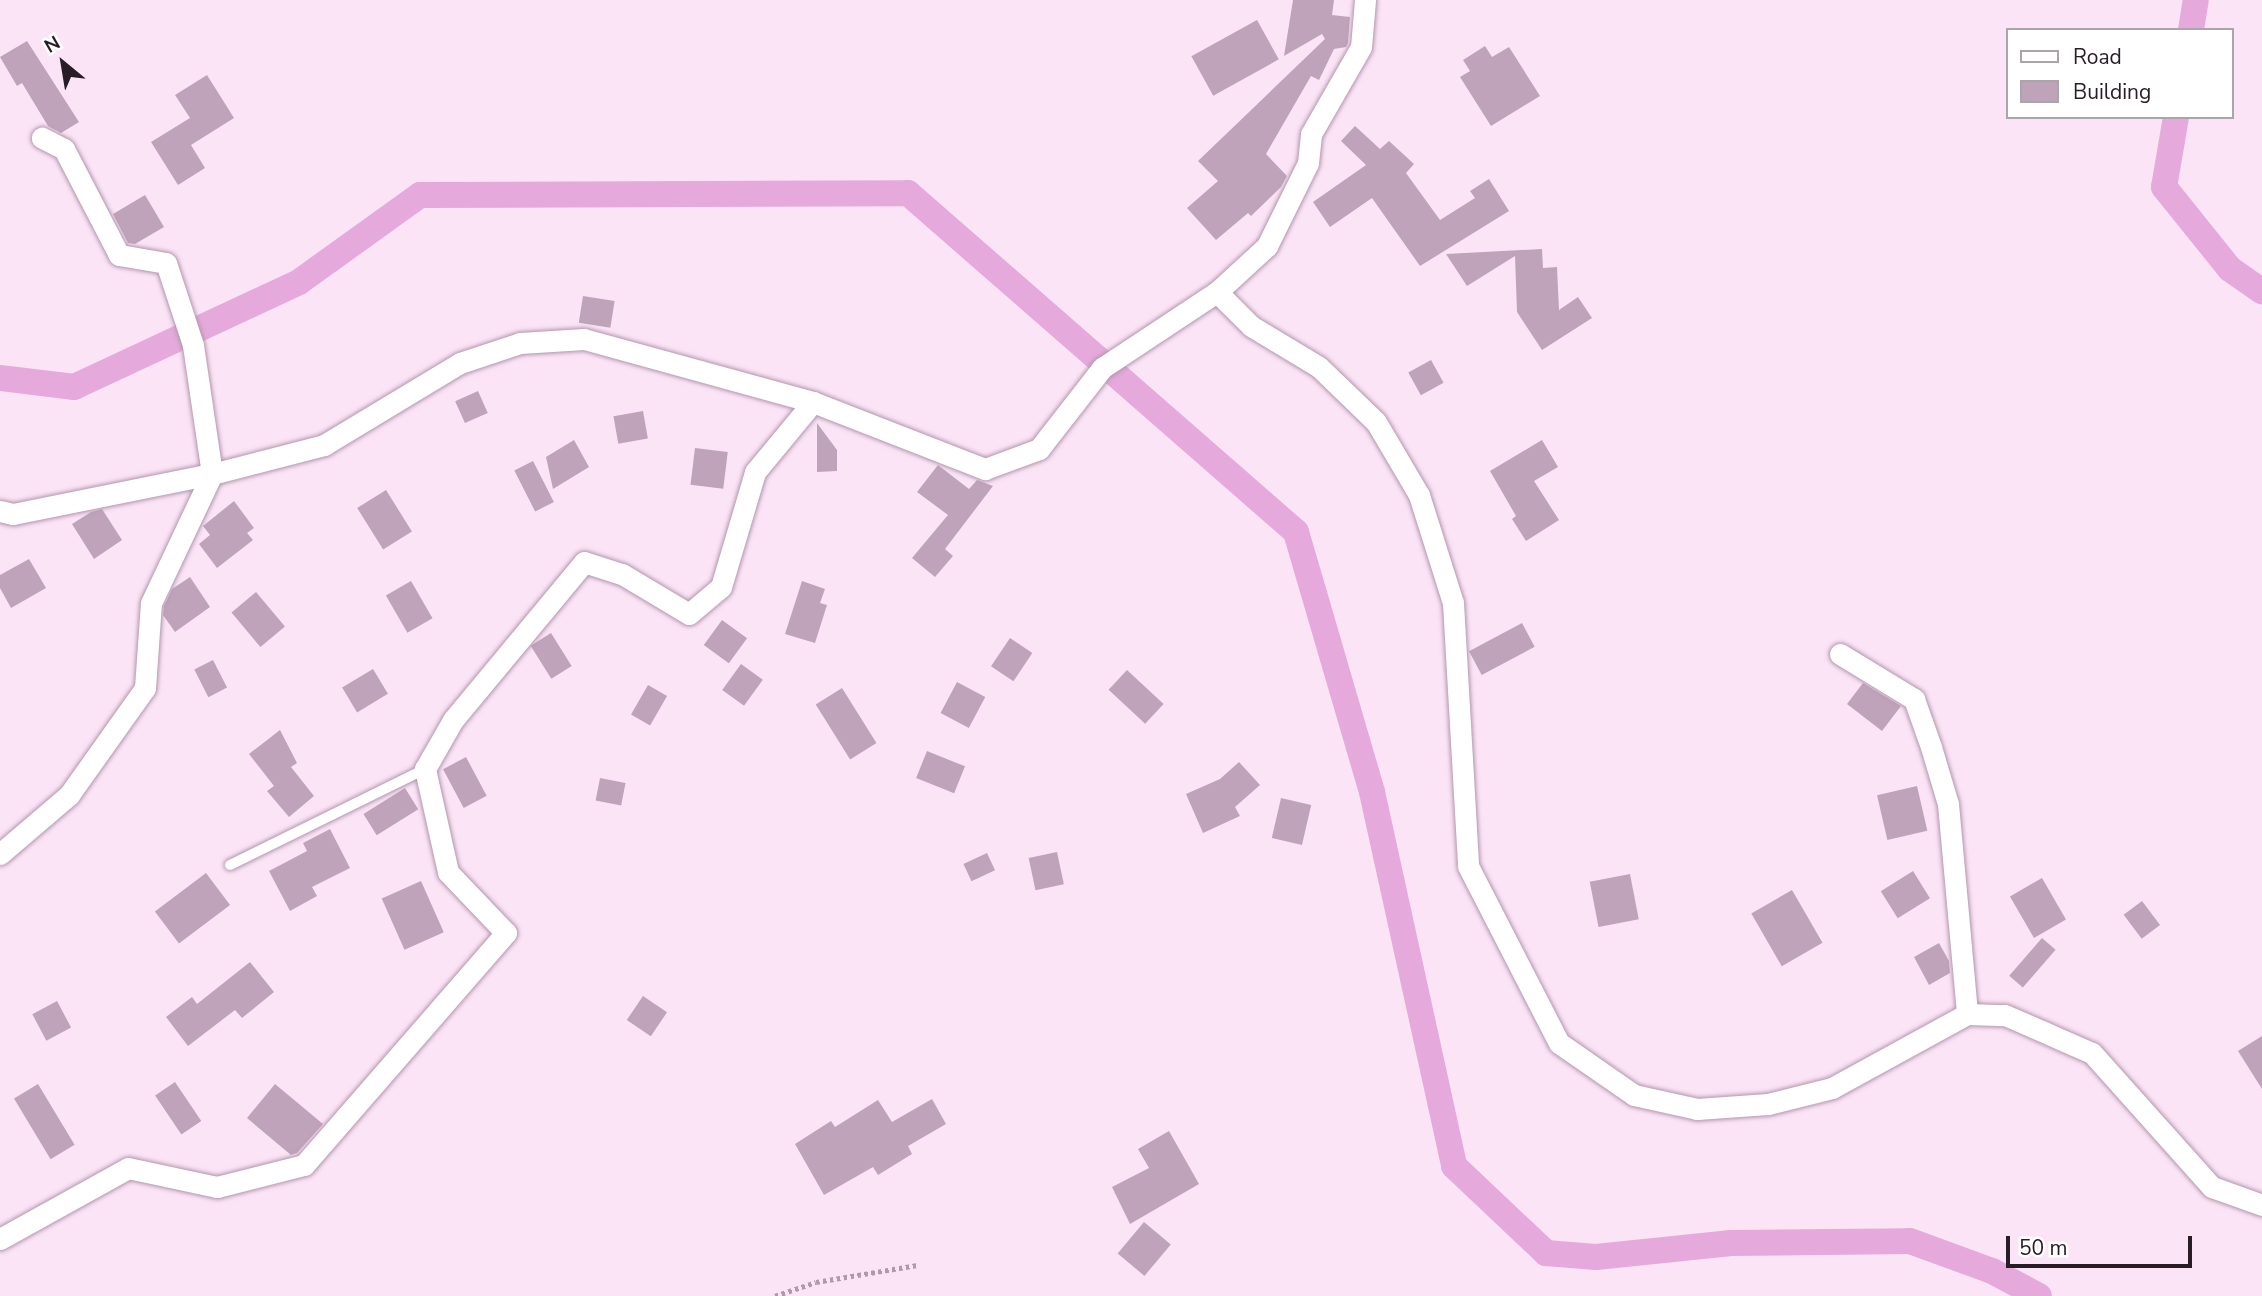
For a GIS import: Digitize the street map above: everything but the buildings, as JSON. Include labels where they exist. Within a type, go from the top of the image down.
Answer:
[{"type":"street","points":[[0,511],[13,514],[212,474],[324,445],[460,363],[520,343],[584,339],[813,402],[985,469],[1039,449],[1102,368],[1217,292],[1267,246],[1308,163],[1311,134],[1361,47],[1365,0]]},
{"type":"street","points":[[0,854],[69,795],[145,688],[151,603],[212,474],[194,345],[166,262],[119,255],[64,149],[42,138]]},
{"type":"street","points":[[1217,292],[1251,326],[1319,367],[1377,422],[1419,495],[1453,603],[1468,866],[1559,1043],[1634,1095],[1697,1110],[1768,1104],[1832,1088],[1967,1014],[2005,1015],[2092,1053],[2212,1187],[2262,1205]]},
{"type":"street","points":[[0,1239],[128,1168],[217,1187],[304,1165],[506,933],[448,872],[425,769],[453,720],[584,562],[622,574],[689,614],[721,587],[755,472],[813,402]]},
{"type":"street","points":[[1840,654],[1914,699],[1931,747],[1948,804],[1967,1014]]},
{"type":"lane","points":[[230,865],[425,769]]},
{"type":"path","points":[[775,1296],[816,1282],[918,1265]]},
{"type":"waterway","points":[[2191,28],[2196,0]]},
{"type":"waterway","points":[[2176,119],[2164,187],[2230,269],[2262,291]]},
{"type":"waterway","points":[[0,378],[74,387],[299,282],[420,195],[908,193],[1296,532],[1372,792],[1454,1166],[1546,1253],[1596,1257],[1731,1243],[1910,1241],[1992,1271],[2039,1296]]}]
